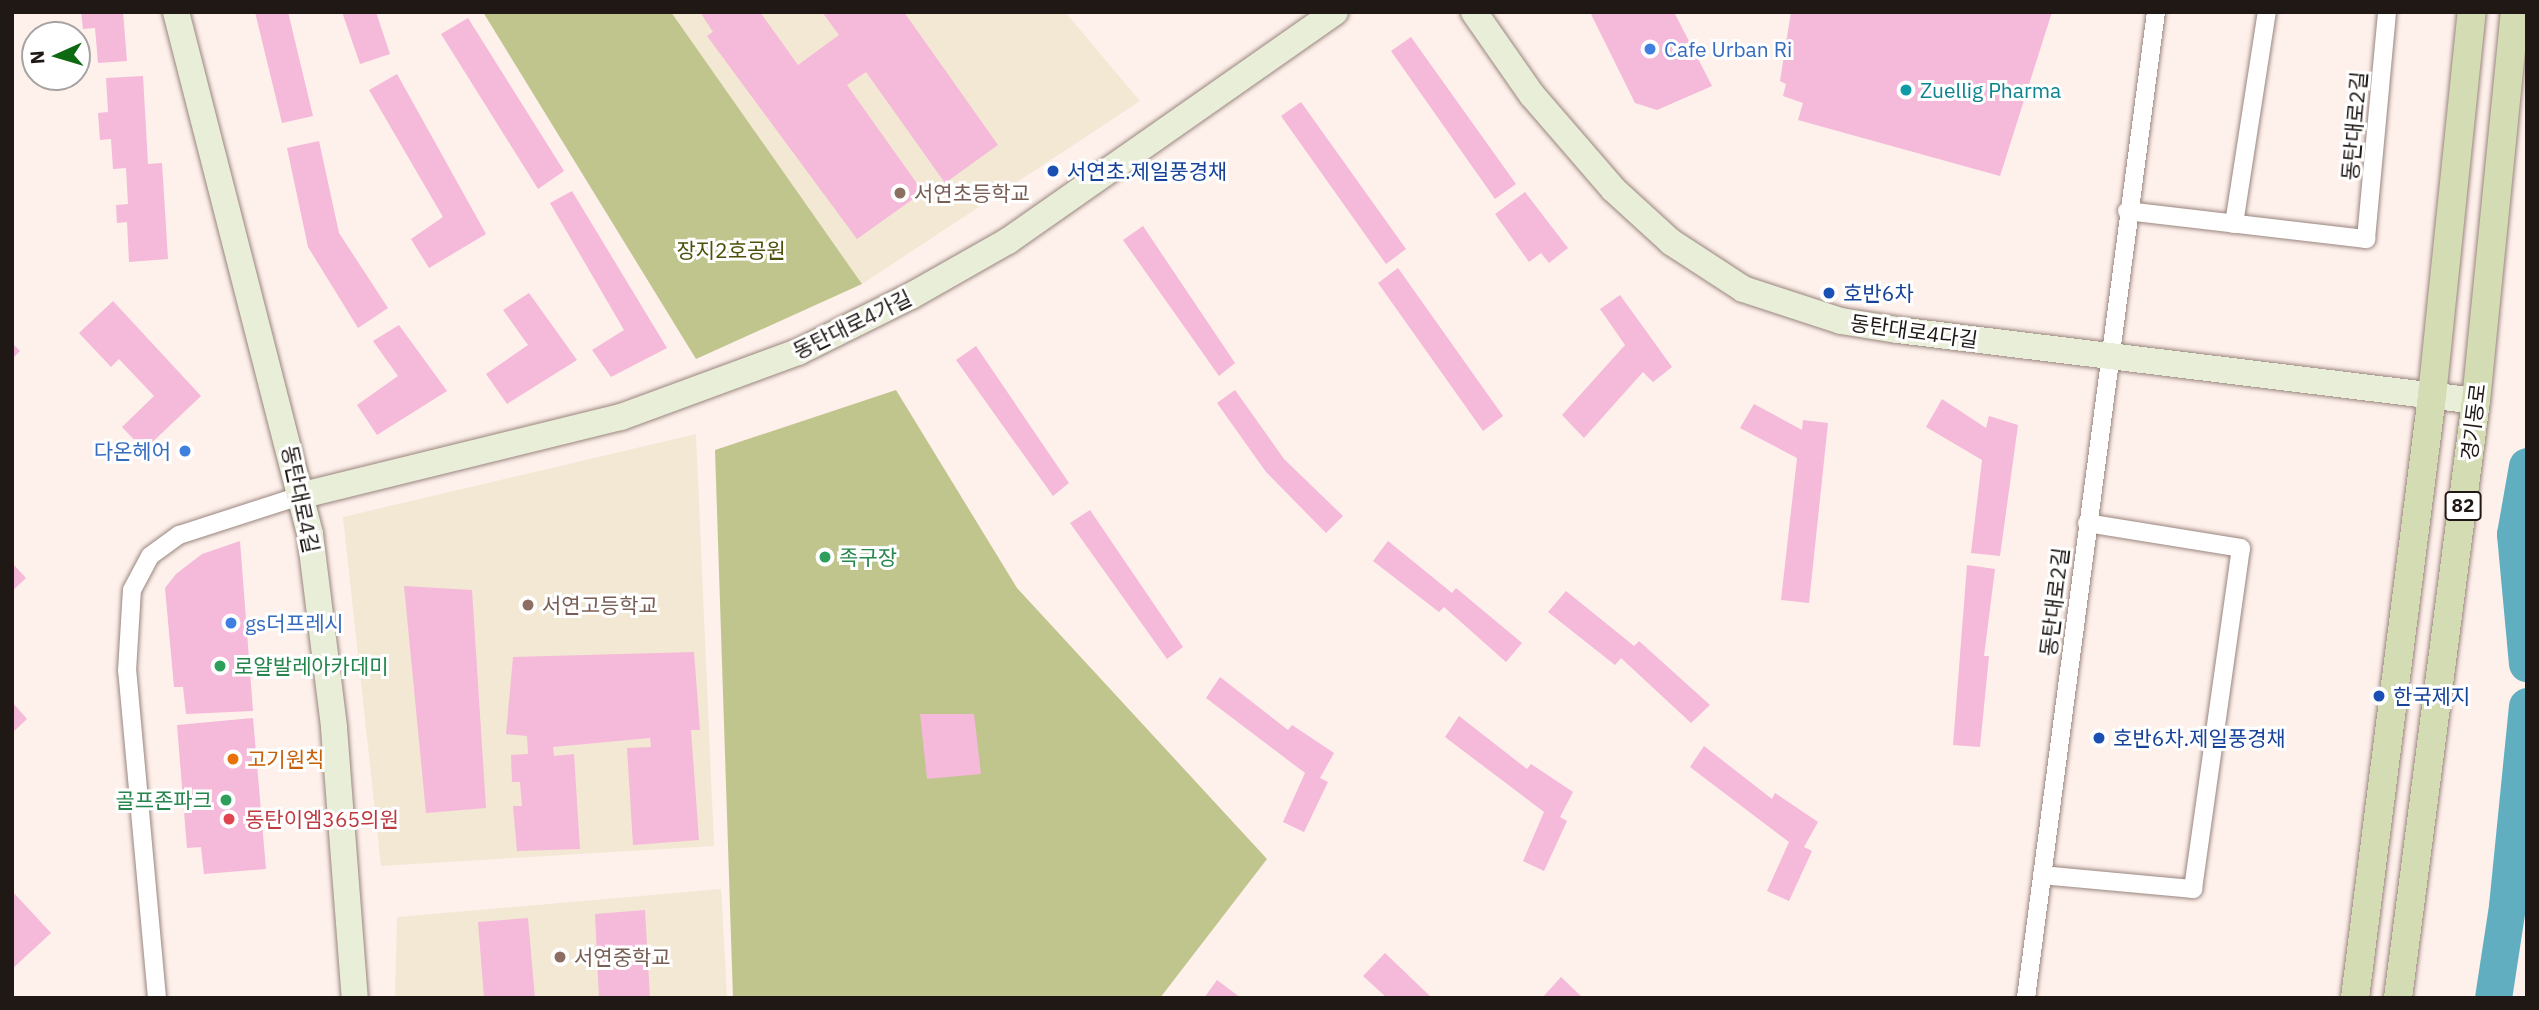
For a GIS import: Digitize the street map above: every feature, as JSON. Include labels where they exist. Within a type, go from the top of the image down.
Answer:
[{"type":"main road","name":"경기동로","points":[[2355,998],[2432,396],[2472,12]]},
{"type":"main road","name":"경기동로","points":[[2398,998],[2476,401],[2515,12]]},
{"type":"street","name":"동탄대로4길","points":[[176,12],[303,495],[334,728],[355,998]]},
{"type":"street","name":"동탄대로4가길","points":[[303,495],[621,417],[798,352],[911,296],[1008,241],[1335,12]]},
{"type":"street","name":"동탄대로4다길","points":[[1474,12],[1532,95],[1613,189],[1671,242],[1743,289],[1841,321],[2476,401]]},
{"type":"street","name":"동탄대로2길","points":[[2026,998],[2127,211],[2156,12]]},
{"type":"street","points":[[2234,224],[2267,12]]},
{"type":"street","name":"동탄대로2길","points":[[2127,211],[2366,239],[2387,12]]},
{"type":"street","points":[[157,998],[127,671],[132,590],[150,556],[179,535],[303,495]]},
{"type":"street","points":[[2042,875],[2193,889],[2241,548],[2087,523]]},
{"type":"shaded area","name":"서연초등학교","points":[[671,12],[1065,12],[1140,101],[862,284]]},
{"type":"shaded area","name":"서연고등학교","points":[[696,434],[714,846],[381,866],[343,517]]},
{"type":"shaded area","name":"서연중학교","points":[[721,889],[727,998],[395,998],[397,917]]},
{"type":"green space","name":"장지2호공원","points":[[483,12],[671,12],[862,284],[696,359]]},
{"type":"green space","points":[[896,390],[1017,588],[1267,859],[1160,998],[733,998],[715,450]]},
{"type":"building","points":[[81,12],[123,12],[127,61],[98,63],[95,28],[91,28],[91,21],[82,21]]},
{"type":"building","points":[[255,12],[288,12],[313,116],[282,123]]},
{"type":"building","points":[[342,12],[376,12],[390,54],[360,64]]},
{"type":"building","points":[[700,12],[760,12],[798,65],[839,35],[822,12],[904,12],[998,145],[945,183],[866,72],[847,85],[923,192],[857,239],[707,36],[713,32]]},
{"type":"building","name":"Cafe Urban Ri","points":[[1590,12],[1674,12],[1712,86],[1657,110],[1635,103]]},
{"type":"building","name":"Zuellig Pharma","points":[[1791,12],[2052,12],[2000,176],[1798,120],[1803,103],[1783,96],[1786,84],[1780,81]]},
{"type":"building","points":[[468,18],[564,171],[538,189],[441,34]]},
{"type":"building","points":[[1411,37],[1516,184],[1495,199],[1391,51]]},
{"type":"building","points":[[397,74],[486,234],[429,268],[411,239],[443,217],[369,90]]},
{"type":"building","points":[[143,76],[148,164],[162,163],[168,259],[129,262],[127,222],[117,223],[116,205],[128,204],[126,168],[113,169],[111,139],[100,140],[98,113],[108,112],[106,78]]},
{"type":"building","points":[[1301,102],[1406,249],[1386,264],[1281,116]]},
{"type":"building","points":[[319,141],[339,233],[388,308],[358,328],[308,247],[287,148]]},
{"type":"building","points":[[572,191],[667,348],[611,377],[592,350],[624,330],[550,203]]},
{"type":"building","points":[[1525,192],[1568,248],[1549,263],[1541,253],[1529,262],[1495,214]]},
{"type":"building","points":[[1143,226],[1235,363],[1219,376],[1123,240]]},
{"type":"building","points":[[1398,268],[1503,416],[1483,431],[1378,283]]},
{"type":"building","points":[[529,293],[577,360],[507,404],[486,374],[528,345],[503,310]]},
{"type":"building","points":[[1620,295],[1672,367],[1653,382],[1643,372],[1584,438],[1562,415],[1625,345],[1600,309]]},
{"type":"building","points":[[113,301],[201,396],[144,450],[122,427],[154,396],[119,359],[111,367],[79,333]]},
{"type":"building","points":[[399,325],[447,391],[377,435],[357,405],[398,376],[373,341]]},
{"type":"building","points":[[12,343],[20,351],[12,359]]},
{"type":"building","points":[[976,346],[1069,483],[1053,496],[956,360]]},
{"type":"building","points":[[1235,390],[1284,459],[1343,516],[1326,533],[1266,472],[1217,403]]},
{"type":"building","points":[[1942,399],[1986,428],[1989,416],[2018,425],[2000,556],[1971,553],[1982,460],[1926,427]]},
{"type":"building","points":[[1754,404],[1802,430],[1803,420],[1828,423],[1809,603],[1781,600],[1797,458],[1740,428]]},
{"type":"building","points":[[1090,510],[1183,647],[1167,659],[1070,523]]},
{"type":"building","points":[[240,541],[253,711],[186,714],[183,687],[174,687],[165,588],[176,574],[202,554]]},
{"type":"building","points":[[1388,541],[1452,593],[1456,588],[1522,643],[1506,662],[1444,607],[1439,612],[1373,561]]},
{"type":"building","points":[[12,563],[26,578],[12,591]]},
{"type":"building","points":[[1967,565],[1995,569],[1984,656],[1989,656],[1980,747],[1953,745]]},
{"type":"building","points":[[404,586],[472,590],[486,808],[426,813]]},
{"type":"building","points":[[1566,591],[1634,646],[1639,641],[1710,705],[1691,723],[1621,658],[1615,665],[1548,612]]},
{"type":"building","points":[[694,652],[700,730],[691,730],[699,840],[633,845],[627,748],[651,747],[650,738],[553,747],[554,756],[574,754],[580,849],[517,851],[513,806],[522,806],[520,782],[512,782],[511,755],[528,754],[527,736],[506,734],[513,657]]},
{"type":"building","points":[[1220,677],[1288,730],[1292,725],[1334,753],[1320,778],[1328,782],[1304,832],[1283,822],[1305,773],[1206,698]]},
{"type":"building","points":[[12,702],[27,719],[12,733]]},
{"type":"building","points":[[920,714],[974,714],[981,774],[927,779]]},
{"type":"building","points":[[1459,716],[1527,769],[1531,764],[1573,792],[1560,817],[1567,821],[1544,871],[1523,861],[1544,812],[1445,737]]},
{"type":"building","points":[[253,718],[266,869],[204,874],[201,847],[187,848],[177,725]]},
{"type":"building","points":[[1704,746],[1772,799],[1775,793],[1818,822],[1804,847],[1812,851],[1789,901],[1767,891],[1789,842],[1690,767]]},
{"type":"building","points":[[12,891],[51,933],[12,969]]},
{"type":"building","points":[[645,910],[650,998],[599,998],[595,914]]},
{"type":"building","points":[[528,918],[535,998],[484,998],[478,922]]},
{"type":"building","points":[[1385,953],[1432,998],[1387,998],[1363,976]]},
{"type":"building","points":[[1561,977],[1583,998],[1542,998]]},
{"type":"building","points":[[1217,980],[1241,998],[1204,998]]},
{"type":"waterway","points":[[2527,466],[2515,534],[2527,663]]},
{"type":"waterway","points":[[2493,998],[2507,906],[2527,706]]},
{"type":"place","name":"Cafe Urban Ri","points":[[1650,49]]},
{"type":"place","name":"Zuellig Pharma","points":[[1906,90]]},
{"type":"place","name":"서연초.제일풍경채","points":[[1053,171]]},
{"type":"place","name":"서연초등학교","points":[[900,193]]},
{"type":"place","name":"호반6차","points":[[1829,293]]},
{"type":"place","name":"다온헤어","points":[[185,451]]},
{"type":"place","name":"족구장","points":[[825,557]]},
{"type":"place","name":"서연고등학교","points":[[528,605]]},
{"type":"place","name":"gs더프레시","points":[[231,623]]},
{"type":"place","name":"로얄발레아카데미","points":[[220,666]]},
{"type":"place","name":"한국제지","points":[[2379,696]]},
{"type":"place","name":"호반6차.제일풍경채","points":[[2099,738]]},
{"type":"place","name":"고기원칙","points":[[233,759]]},
{"type":"place","name":"골프존파크","points":[[226,800]]},
{"type":"place","name":"동탄이엠365의원","points":[[229,819]]},
{"type":"place","name":"서연중학교","points":[[560,957]]}]
